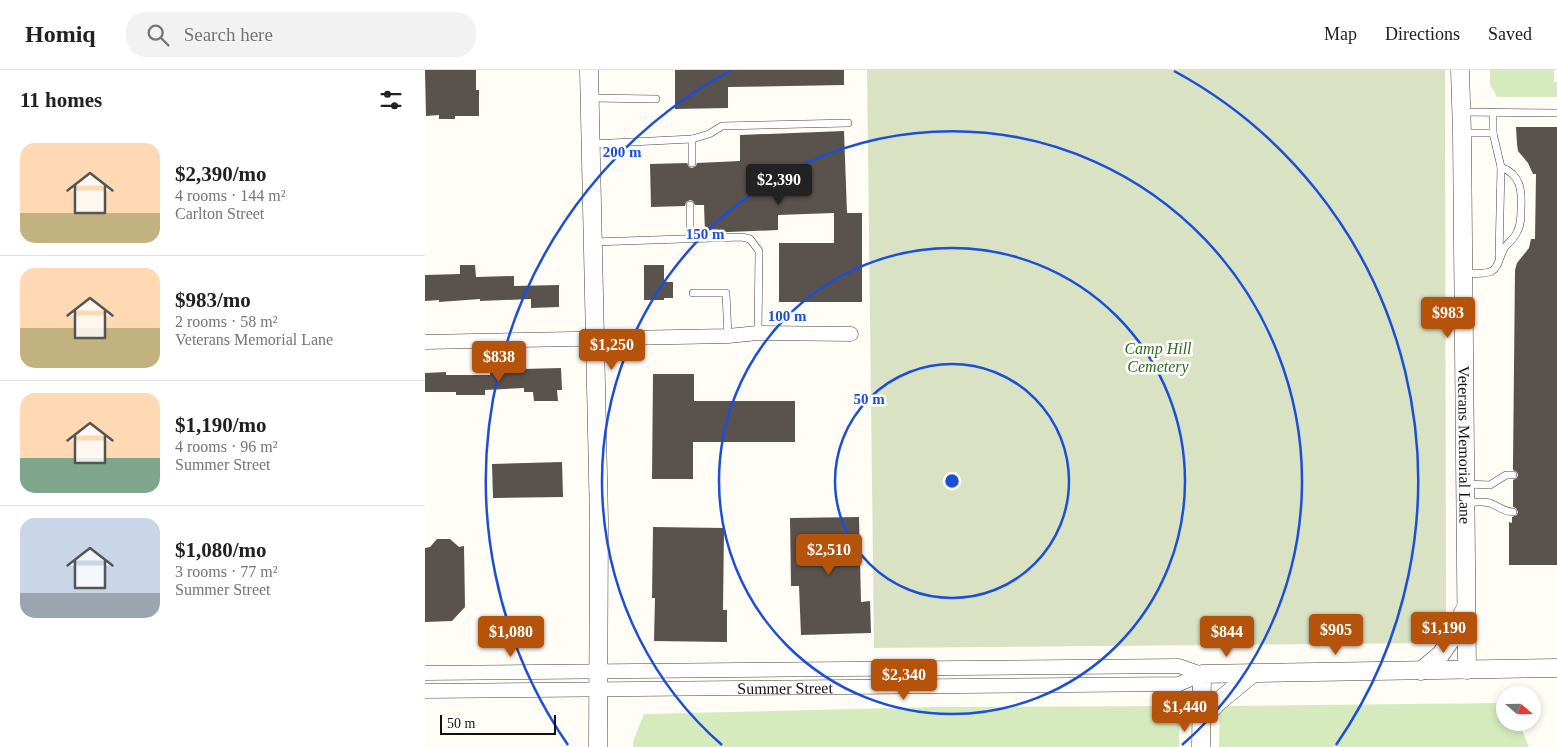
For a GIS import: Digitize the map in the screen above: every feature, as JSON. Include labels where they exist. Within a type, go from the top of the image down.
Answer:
[{"type":"street","points":[[589,70],[599,521],[599,747]]},
{"type":"street","name":"Veterans Memorial Lane","points":[[1460,70],[1462,112],[1467,670]]},
{"type":"street","points":[[425,342],[757,334],[851,334]]},
{"type":"street","points":[[1421,671],[1441,654],[1452,638],[1466,606]]},
{"type":"street","name":"Summer Street","points":[[425,674],[1179,666],[1202,674],[1557,668]]},
{"type":"street","points":[[1202,719],[1218,702],[1253,673]]},
{"type":"street","points":[[1201,747],[1202,674]]},
{"type":"street","name":"Summer Street","points":[[425,692],[1179,684],[1202,674]]},
{"type":"lane","points":[[590,98],[657,98]]},
{"type":"lane","points":[[1462,112],[1557,113]]},
{"type":"lane","points":[[1493,112],[1493,133],[1501,167],[1499,259]]},
{"type":"lane","points":[[591,144],[692,139],[709,134],[722,126],[848,123]]},
{"type":"lane","points":[[1462,133],[1493,133]]},
{"type":"lane","points":[[692,139],[692,163]]},
{"type":"lane","points":[[1463,273],[1491,272],[1495,268],[1505,247],[1514,238],[1518,230],[1520,224],[1521,191],[1516,177],[1507,169],[1501,167]]},
{"type":"lane","points":[[690,205],[691,239]]},
{"type":"lane","points":[[593,242],[742,237],[750,239],[759,251],[757,334]]},
{"type":"lane","points":[[693,293],[726,293],[728,336]]},
{"type":"lane","points":[[1465,484],[1489,485],[1506,475],[1513,475]]},
{"type":"lane","points":[[1466,503],[1490,503],[1513,512]]},
{"type":"green space","name":"Camp Hill Cemetery","points":[[867,70],[1445,70],[1446,622],[1438,637],[1426,643],[874,648]]},
{"type":"green space","points":[[1490,70],[1554,70],[1554,82],[1557,82],[1557,97],[1497,97],[1490,84]]},
{"type":"green space","points":[[1496,703],[1496,731],[1522,731],[1529,747],[1219,747],[1220,706]]},
{"type":"green space","points":[[1166,706],[1179,716],[1179,747],[633,747],[633,742],[644,714],[937,707]]},
{"type":"building","points":[[425,70],[476,70],[476,90],[479,90],[479,116],[455,116],[455,119],[439,119],[439,115],[426,116]]},
{"type":"building","points":[[675,70],[844,70],[844,85],[728,87],[728,108],[675,109]]},
{"type":"building","points":[[1516,127],[1557,127],[1557,565],[1509,565],[1509,522],[1512,523],[1512,517],[1517,515],[1518,512],[1513,507],[1513,480],[1518,475],[1513,470],[1515,270],[1517,263],[1529,248],[1531,239],[1535,239],[1536,174],[1533,174],[1528,163],[1518,151]]},
{"type":"building","points":[[844,131],[847,213],[862,213],[862,302],[779,302],[779,243],[834,243],[834,213],[778,215],[778,230],[705,233],[704,205],[695,205],[690,200],[686,202],[685,206],[651,207],[650,164],[687,163],[692,168],[697,163],[740,161],[740,135]]},
{"type":"building","points":[[460,265],[475,265],[476,277],[514,276],[514,286],[559,285],[559,307],[531,308],[531,299],[425,301],[425,275],[460,274]]},
{"type":"building","points":[[644,265],[664,265],[664,282],[673,282],[673,298],[644,300]]},
{"type":"building","points":[[561,368],[562,390],[557,390],[558,401],[534,401],[533,392],[524,392],[524,388],[485,390],[485,395],[456,395],[456,392],[425,392],[425,373],[446,372],[446,375],[490,375],[490,372],[523,372],[523,369]]},
{"type":"building","points":[[653,374],[694,374],[694,401],[795,401],[795,442],[693,442],[693,479],[652,479]]},
{"type":"building","points":[[562,462],[563,497],[493,498],[492,464]]},
{"type":"building","points":[[859,517],[861,602],[870,601],[871,633],[801,635],[799,586],[791,586],[790,518]]},
{"type":"building","points":[[653,527],[724,528],[723,610],[727,610],[727,642],[654,641],[655,598],[652,598]]},
{"type":"building","points":[[437,539],[450,539],[459,547],[464,546],[465,607],[452,621],[425,622],[425,548],[430,547]]}]
